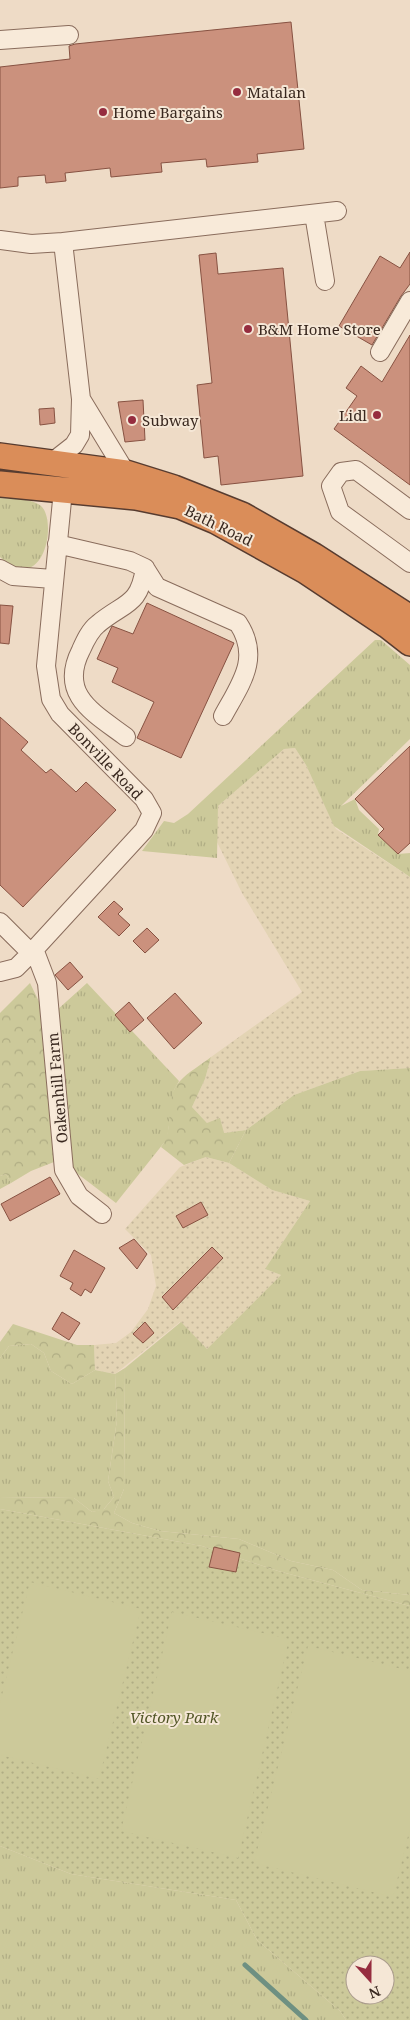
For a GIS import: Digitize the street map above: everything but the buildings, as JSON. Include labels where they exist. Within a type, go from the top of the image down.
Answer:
[{"type":"highway","name":"Bath Road","points":[[0,456],[126,473],[174,488],[242,515],[314,556],[410,618]]},
{"type":"highway","name":"Bath Road","points":[[0,484],[136,497],[180,506],[216,521],[306,571],[387,625],[410,643]]},
{"type":"street","points":[[0,40],[69,35]]},
{"type":"street","points":[[0,240],[31,244],[63,242],[337,211]]},
{"type":"street","points":[[314,214],[325,281]]},
{"type":"street","points":[[51,464],[64,455],[80,435],[80,399],[63,242]]},
{"type":"street","points":[[380,352],[410,301]]},
{"type":"street","points":[[80,399],[126,473]]},
{"type":"street","points":[[410,510],[356,470],[341,472],[331,486],[340,512],[410,563]]},
{"type":"street","name":"Bonville Road","points":[[0,972],[16,968],[33,951],[144,830],[152,813],[144,799],[60,714],[51,699],[46,666],[63,490]]},
{"type":"street","points":[[57,544],[130,561],[145,568],[157,587],[238,623],[244,634],[250,660],[223,716]]},
{"type":"street","points":[[126,737],[91,710],[75,693],[72,672],[78,656],[95,626],[137,596],[145,568]]},
{"type":"street","points":[[0,569],[13,576],[53,579]]},
{"type":"street","points":[[0,922],[33,951]]},
{"type":"street","name":"Oakenhill Farm","points":[[33,951],[48,983],[64,1170],[78,1196],[102,1214]]},
{"type":"shaded area","points":[[295,748],[306,765],[336,829],[410,877],[410,1068],[360,1071],[294,1095],[246,1130],[224,1133],[207,1123],[192,1107],[205,1079],[211,1057],[302,992],[242,893],[216,840],[218,806],[284,749]]},
{"type":"shaded area","points":[[206,1157],[229,1163],[272,1190],[310,1201],[265,1269],[281,1275],[207,1349],[180,1322],[115,1374],[95,1370],[94,1345],[116,1343],[131,1332],[148,1309],[156,1286],[151,1255],[125,1229],[180,1167]]},
{"type":"green space","points":[[0,498],[22,499],[37,503],[46,514],[48,526],[47,540],[43,552],[37,563],[27,568],[15,567],[0,557]]},
{"type":"green space","points":[[375,640],[381,640],[410,665],[410,739],[341,806],[355,799],[359,810],[379,829],[378,835],[398,854],[410,853],[410,877],[334,826],[306,765],[295,748],[284,749],[218,806],[217,858],[142,851],[164,821],[174,823],[188,814]]},
{"type":"green space","points":[[30,983],[44,1012],[54,1162],[31,1171],[11,1183],[6,1174],[0,1176],[0,1013]]},
{"type":"green space","points":[[87,983],[179,1081],[174,1090],[167,1139],[116,1203],[70,1168],[57,1010]]},
{"type":"green space","points":[[211,1057],[205,1079],[192,1107],[207,1123],[220,1118],[224,1133],[246,1130],[229,1163],[206,1157],[184,1165],[161,1147],[168,1131],[172,1096],[175,1088],[183,1078]]},
{"type":"green space","points":[[410,1068],[410,1595],[362,1590],[333,1570],[291,1561],[239,1539],[160,1531],[132,1523],[114,1513],[124,1489],[125,1368],[181,1322],[207,1349],[281,1275],[265,1269],[310,1201],[272,1190],[229,1163],[246,1130],[294,1095],[360,1071]]},
{"type":"green space","points":[[6,1174],[11,1183],[0,1189],[0,1176]]},
{"type":"green space","points":[[13,1324],[77,1345],[94,1345],[95,1370],[72,1384],[51,1371],[44,1353],[31,1344],[9,1346],[0,1358],[0,1342]]},
{"type":"green space","points":[[31,1344],[44,1353],[51,1371],[72,1384],[95,1370],[115,1374],[117,1420],[108,1481],[114,1497],[103,1510],[92,1512],[74,1498],[0,1497],[0,1358],[9,1346]]},
{"type":"green space","points":[[125,1368],[124,1489],[114,1513],[132,1523],[160,1531],[239,1539],[291,1561],[333,1570],[362,1590],[410,1595],[410,1606],[278,1571],[202,1546],[0,1509],[0,1497],[74,1498],[92,1512],[104,1509],[114,1497],[108,1481],[117,1420],[115,1374]]},
{"type":"green space","name":"Victory Park","points":[[0,1509],[202,1546],[278,1571],[410,1606],[410,2020],[346,2020],[340,2011],[257,1940],[236,1900],[71,1874],[0,1846]]},
{"type":"green space","points":[[30,1582],[141,1609],[99,1779],[0,1755],[0,1703]]},
{"type":"green space","points":[[172,1612],[289,1639],[238,1858],[121,1831]]},
{"type":"green space","points":[[308,1646],[410,1671],[410,1828],[393,1897],[254,1863]]},
{"type":"green space","points":[[0,1846],[71,1874],[236,1900],[257,1940],[340,2011],[346,2020],[0,2020]]},
{"type":"waterway","points":[[245,1965],[306,2020]]},
{"type":"place","name":"Matalan","points":[[237,92]]},
{"type":"place","name":"Home Bargains","points":[[103,112]]},
{"type":"place","name":"B&M Home Store","points":[[248,329]]},
{"type":"place","name":"Lidl","points":[[377,415]]},
{"type":"place","name":"Subway","points":[[132,420]]}]
